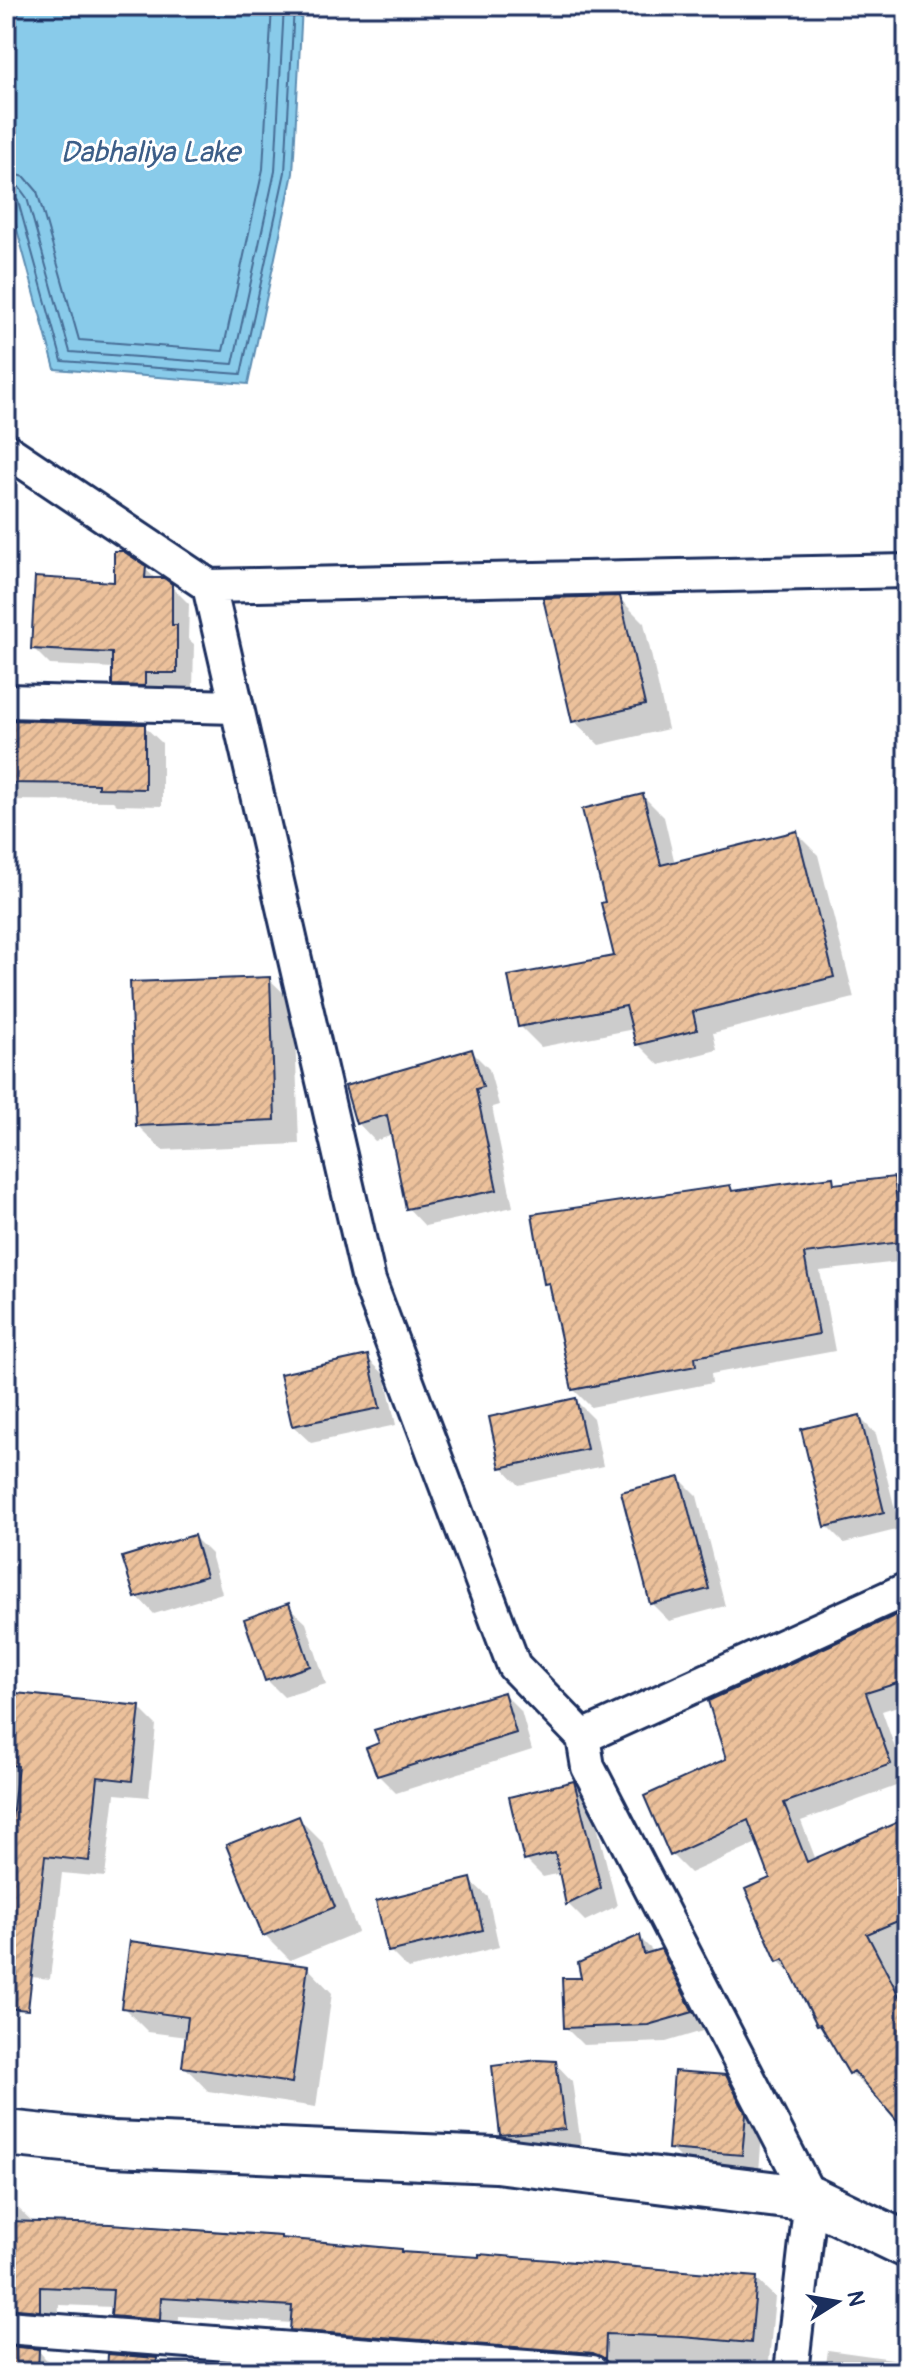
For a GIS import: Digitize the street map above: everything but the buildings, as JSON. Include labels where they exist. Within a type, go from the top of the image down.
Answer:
[{"type":"street","points":[[6,450],[209,586],[907,571]]},
{"type":"street","points":[[209,586],[369,1281],[514,1666],[583,1737],[588,1767],[811,2199],[791,2372]]},
{"type":"street","points":[[6,701],[236,707]]},
{"type":"street","points":[[583,1737],[907,1589]]},
{"type":"street","points":[[6,2133],[113,2144],[496,2160],[811,2199],[907,2245]]},
{"type":"street","points":[[6,2327],[369,2363],[592,2372]]},
{"type":"water","name":"Dabhaliya Lake","points":[[6,6],[302,6],[293,173],[248,384],[55,369],[6,189]]}]
